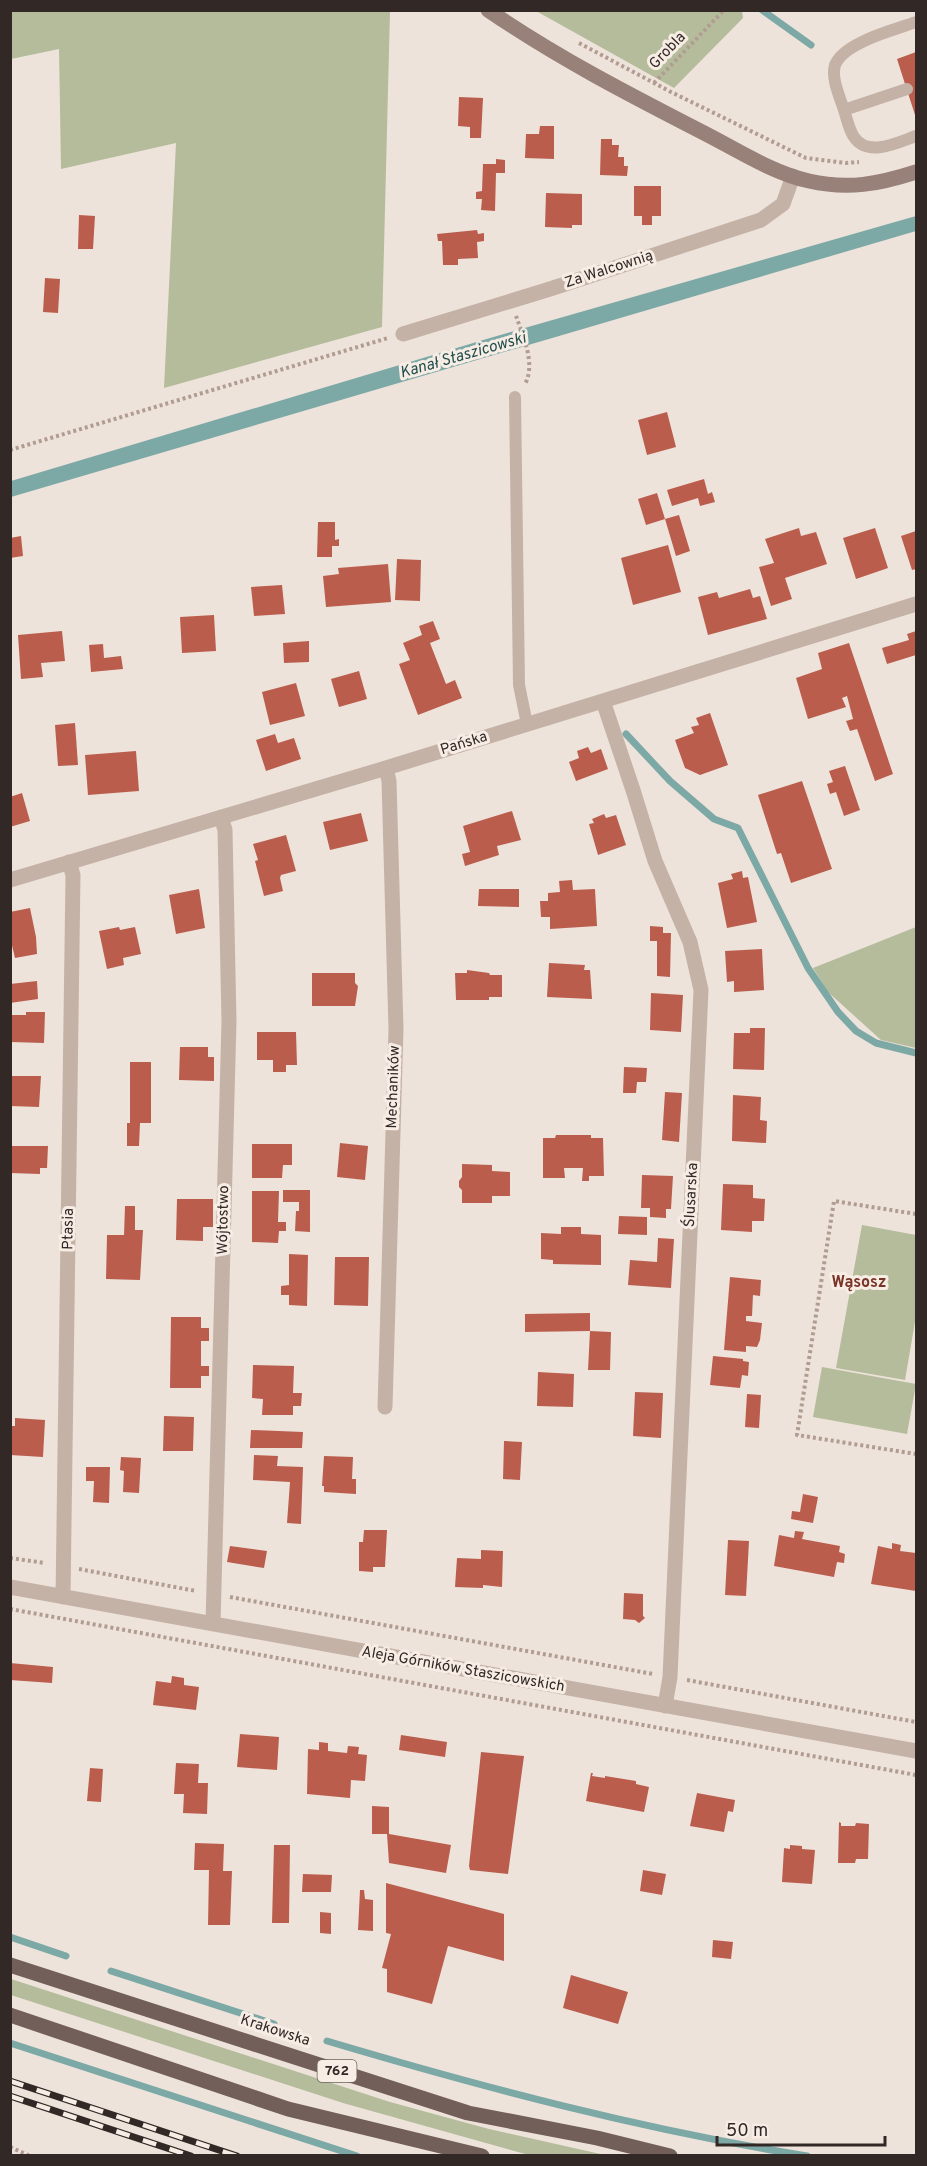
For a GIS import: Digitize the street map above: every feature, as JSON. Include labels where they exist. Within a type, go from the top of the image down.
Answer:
[{"type":"main road","points":[[488,10],[540,46],[597,78],[758,161],[793,176],[832,184],[865,185],[877,184],[916,172]]},
{"type":"main road","name":"Krakowska","points":[[10,1965],[468,2113],[597,2138],[670,2156]]},
{"type":"main road","points":[[10,2015],[288,2109],[482,2156]]},
{"type":"street","name":"Za Walcownią","points":[[403,334],[565,285],[760,220],[783,204],[793,176]]},
{"type":"street","name":"Pańska","points":[[10,880],[386,768],[916,604]]},
{"type":"street","name":"Ślusarska","points":[[603,701],[655,861],[690,942],[701,990],[670,1677],[665,1706]]},
{"type":"street","name":"Mechaników","points":[[386,768],[389,781],[396,1029],[386,1407]]},
{"type":"street","name":"Wójtostwo","points":[[213,1624],[229,1021],[225,830],[221,817]]},
{"type":"street","name":"Ptasia","points":[[63,1597],[73,875],[69,862]]},
{"type":"street","name":"Aleja Górników Staszicowskich","points":[[10,1587],[916,1751]]},
{"type":"lane","points":[[916,22],[869,39],[842,56],[835,65],[834,78],[855,139],[862,144],[873,148],[882,147],[916,136]]},
{"type":"lane","points":[[844,110],[907,89]]},
{"type":"lane","points":[[515,397],[519,685],[527,724]]},
{"type":"path","name":"Grobla","points":[[654,83],[724,10]]},
{"type":"path","points":[[570,38],[654,83],[806,158],[846,163],[865,161]]},
{"type":"path","points":[[518,320],[529,359],[527,381]]},
{"type":"path","points":[[10,450],[403,334]]},
{"type":"path","points":[[916,1214],[834,1201],[797,1435],[916,1454]]},
{"type":"path","points":[[10,1557],[916,1722]]},
{"type":"path","points":[[10,1609],[916,1775]]},
{"type":"path","points":[[10,2147],[30,2156]]},
{"type":"green space","points":[[11,10],[390,11],[382,327],[164,388],[176,143],[61,169],[59,49],[11,59]]},
{"type":"green space","points":[[536,11],[742,11],[743,18],[674,88]]},
{"type":"green space","points":[[916,927],[916,1048],[881,1040],[828,992],[813,968]]},
{"type":"green space","points":[[862,1225],[916,1235],[916,1316],[905,1380],[836,1368]]},
{"type":"green space","points":[[822,1367],[916,1384],[907,1434],[813,1417]]},
{"type":"green space","points":[[11,1979],[390,2102],[489,2129],[605,2155],[529,2155],[343,2103],[11,1995]]},
{"type":"water","name":"Kanał Staszicowski","points":[[916,216],[916,231],[11,497],[11,481],[490,338]]},
{"type":"building","points":[[916,52],[916,118],[897,59]]},
{"type":"building","points":[[459,97],[483,98],[481,138],[470,138],[470,127],[458,126]]},
{"type":"building","points":[[540,126],[554,126],[554,159],[525,158],[526,134],[539,134]]},
{"type":"building","points":[[601,139],[612,139],[612,145],[619,145],[618,157],[624,157],[624,166],[628,166],[627,176],[600,175]]},
{"type":"building","points":[[496,159],[505,160],[505,173],[496,173],[495,211],[481,210],[482,199],[476,199],[476,192],[482,191],[483,164],[496,164]]},
{"type":"building","points":[[634,186],[661,186],[661,216],[652,216],[652,225],[642,225],[642,216],[634,216]]},
{"type":"building","points":[[546,193],[582,194],[582,225],[572,225],[572,228],[545,227]]},
{"type":"building","points":[[79,215],[95,216],[93,249],[78,249]]},
{"type":"building","points":[[477,230],[478,234],[484,233],[484,241],[477,242],[478,258],[458,259],[458,265],[443,265],[442,241],[438,241],[437,234]]},
{"type":"building","points":[[45,278],[60,279],[58,313],[43,312]]},
{"type":"building","points":[[667,412],[676,447],[647,455],[638,420]]},
{"type":"building","points":[[704,479],[708,494],[712,492],[715,502],[700,506],[698,498],[672,506],[667,490]]},
{"type":"building","points":[[657,493],[665,519],[646,525],[638,499]]},
{"type":"building","points":[[679,515],[690,551],[676,556],[665,519]]},
{"type":"building","points":[[318,522],[335,522],[335,540],[339,539],[339,546],[332,546],[332,557],[317,557]]},
{"type":"building","points":[[799,528],[801,536],[816,532],[827,564],[785,578],[792,599],[771,606],[759,567],[774,563],[765,539]]},
{"type":"building","points":[[875,528],[888,568],[856,579],[843,538]]},
{"type":"building","points":[[916,531],[916,569],[912,570],[901,536]]},
{"type":"building","points":[[21,536],[23,556],[10,558],[10,538]]},
{"type":"building","points":[[668,545],[681,592],[633,605],[621,558]]},
{"type":"building","points":[[397,559],[421,560],[420,601],[395,600]]},
{"type":"building","points":[[388,564],[391,602],[326,607],[323,576],[339,574],[338,568]]},
{"type":"building","points":[[282,585],[285,614],[254,616],[251,587]]},
{"type":"building","points":[[750,589],[753,598],[760,596],[767,619],[708,635],[698,597],[717,592],[719,598]]},
{"type":"building","points":[[214,615],[216,651],[182,653],[180,617]]},
{"type":"building","points":[[433,621],[440,639],[430,643],[446,684],[455,680],[462,698],[418,715],[399,664],[410,660],[403,643],[422,635],[419,626]]},
{"type":"building","points":[[62,631],[65,661],[41,663],[43,677],[21,679],[18,635]]},
{"type":"building","points":[[916,631],[916,655],[887,664],[882,648],[909,640],[907,634]]},
{"type":"building","points":[[309,641],[309,662],[284,663],[283,643]]},
{"type":"building","points":[[849,643],[893,774],[875,781],[857,729],[850,731],[846,721],[853,719],[847,696],[842,698],[846,707],[808,719],[796,678],[822,669],[818,653]]},
{"type":"building","points":[[103,644],[104,658],[121,656],[123,669],[91,672],[89,645]]},
{"type":"building","points":[[359,671],[367,699],[339,707],[331,679]]},
{"type":"building","points":[[296,683],[305,716],[270,725],[262,692]]},
{"type":"building","points":[[710,713],[728,765],[700,775],[685,768],[675,740],[694,733],[691,727],[699,725],[696,718]]},
{"type":"building","points":[[75,723],[78,765],[58,766],[55,725]]},
{"type":"building","points":[[275,734],[278,743],[294,738],[301,759],[266,771],[256,740]]},
{"type":"building","points":[[588,747],[591,753],[601,749],[608,769],[576,781],[569,762],[579,758],[577,751]]},
{"type":"building","points":[[136,751],[139,791],[88,795],[85,755]]},
{"type":"building","points":[[845,766],[860,810],[844,816],[836,792],[830,794],[827,784],[833,782],[829,771]]},
{"type":"building","points":[[802,781],[832,869],[791,883],[781,853],[777,854],[758,795]]},
{"type":"building","points":[[22,793],[30,821],[10,827],[10,797]]},
{"type":"building","points":[[512,811],[521,840],[497,846],[499,855],[465,866],[462,854],[470,852],[463,826]]},
{"type":"building","points":[[361,813],[368,841],[330,850],[323,822]]},
{"type":"building","points":[[604,814],[606,818],[616,815],[626,845],[598,855],[589,824],[594,823],[592,819]]},
{"type":"building","points":[[286,835],[296,871],[281,875],[283,891],[264,896],[253,844]]},
{"type":"building","points":[[742,871],[743,878],[748,877],[757,922],[727,928],[718,883],[733,879],[731,874]]},
{"type":"building","points":[[572,880],[573,890],[595,889],[597,926],[550,929],[550,917],[541,917],[540,901],[548,901],[548,893],[560,892],[559,881]]},
{"type":"building","points":[[199,889],[205,928],[176,934],[169,895]]},
{"type":"building","points":[[479,889],[519,889],[519,907],[478,906]]},
{"type":"building","points":[[30,908],[37,954],[15,958],[10,937],[10,912]]},
{"type":"building","points":[[650,926],[663,927],[663,933],[671,933],[670,977],[657,976],[657,941],[650,941]]},
{"type":"building","points":[[119,927],[120,930],[135,927],[141,954],[123,958],[124,965],[107,969],[99,931]]},
{"type":"building","points":[[762,949],[764,990],[734,992],[734,981],[727,982],[725,951]]},
{"type":"building","points":[[549,963],[585,965],[584,970],[590,970],[592,999],[547,997]]},
{"type":"building","points":[[467,970],[502,975],[502,997],[489,997],[489,1000],[456,1000],[455,973],[467,973]]},
{"type":"building","points":[[312,973],[355,973],[355,983],[358,986],[355,1006],[312,1006]]},
{"type":"building","points":[[37,981],[38,999],[10,1003],[10,984]]},
{"type":"building","points":[[651,993],[683,995],[681,1032],[650,1030]]},
{"type":"building","points":[[26,1012],[45,1012],[44,1043],[11,1042],[11,1015],[26,1015]]},
{"type":"building","points":[[750,1028],[765,1028],[764,1070],[733,1069],[734,1033],[750,1033]]},
{"type":"building","points":[[257,1032],[296,1032],[297,1065],[286,1065],[286,1072],[273,1072],[273,1060],[257,1060]]},
{"type":"building","points":[[180,1047],[208,1047],[208,1057],[214,1057],[214,1081],[179,1080]]},
{"type":"building","points":[[130,1062],[151,1062],[151,1123],[140,1123],[139,1146],[127,1146],[127,1123],[130,1123]]},
{"type":"building","points":[[624,1067],[647,1068],[646,1082],[637,1082],[636,1093],[623,1093]]},
{"type":"building","points":[[10,1076],[41,1076],[39,1107],[10,1106]]},
{"type":"building","points":[[665,1092],[682,1093],[679,1142],[662,1140]]},
{"type":"building","points":[[733,1095],[761,1097],[760,1120],[767,1121],[766,1143],[732,1141]]},
{"type":"building","points":[[556,1135],[591,1135],[591,1138],[603,1138],[604,1176],[589,1176],[589,1181],[582,1181],[583,1168],[564,1168],[565,1178],[543,1178],[543,1138],[555,1138]]},
{"type":"building","points":[[340,1143],[368,1146],[365,1180],[337,1177]]},
{"type":"building","points":[[252,1144],[292,1144],[292,1165],[283,1165],[282,1178],[252,1178]]},
{"type":"building","points":[[10,1146],[48,1146],[47,1168],[40,1168],[40,1174],[10,1173]]},
{"type":"building","points":[[462,1164],[492,1165],[492,1171],[510,1172],[510,1196],[492,1196],[492,1203],[462,1203],[459,1181],[462,1177]]},
{"type":"building","points":[[642,1175],[673,1176],[671,1209],[666,1209],[666,1218],[650,1217],[650,1208],[641,1208]]},
{"type":"building","points":[[723,1184],[753,1185],[753,1198],[765,1199],[764,1221],[752,1221],[752,1232],[721,1230]]},
{"type":"building","points":[[283,1190],[310,1190],[310,1232],[295,1231],[299,1202],[283,1202]]},
{"type":"building","points":[[252,1191],[279,1191],[278,1222],[286,1222],[286,1231],[279,1231],[278,1243],[252,1242]]},
{"type":"building","points":[[177,1199],[213,1199],[213,1227],[203,1227],[203,1241],[176,1240]]},
{"type":"building","points":[[125,1206],[135,1206],[135,1230],[143,1230],[140,1280],[106,1279],[107,1235],[124,1235]]},
{"type":"building","points":[[619,1216],[647,1217],[647,1235],[618,1234]]},
{"type":"building","points":[[561,1227],[581,1227],[581,1234],[601,1235],[601,1265],[553,1264],[553,1260],[541,1259],[541,1233],[561,1234]]},
{"type":"building","points":[[658,1238],[674,1239],[671,1288],[628,1285],[630,1260],[657,1262]]},
{"type":"building","points":[[289,1254],[308,1255],[307,1306],[289,1305],[289,1295],[281,1295],[281,1286],[289,1285]]},
{"type":"building","points":[[335,1257],[369,1257],[368,1306],[334,1305]]},
{"type":"building","points":[[730,1277],[761,1280],[760,1296],[753,1295],[752,1316],[746,1316],[746,1321],[762,1323],[760,1340],[757,1347],[746,1346],[746,1352],[724,1350]]},
{"type":"building","points":[[590,1313],[590,1331],[525,1332],[525,1314]]},
{"type":"building","points":[[171,1317],[201,1317],[201,1328],[209,1328],[209,1341],[201,1341],[201,1366],[209,1366],[209,1376],[201,1376],[201,1388],[170,1388]]},
{"type":"building","points":[[590,1331],[611,1332],[610,1370],[588,1370]]},
{"type":"building","points":[[713,1356],[743,1359],[749,1362],[748,1376],[742,1375],[740,1388],[710,1385]]},
{"type":"building","points":[[253,1365],[294,1366],[293,1393],[302,1393],[301,1406],[293,1406],[293,1415],[262,1415],[263,1399],[252,1398]]},
{"type":"building","points":[[538,1372],[574,1374],[573,1407],[537,1406]]},
{"type":"building","points":[[635,1392],[663,1393],[661,1438],[633,1436]]},
{"type":"building","points":[[747,1394],[761,1395],[759,1428],[745,1427]]},
{"type":"building","points":[[164,1416],[194,1417],[193,1451],[163,1451]]},
{"type":"building","points":[[15,1418],[45,1420],[43,1457],[10,1455],[12,1426],[15,1426]]},
{"type":"building","points":[[251,1430],[303,1432],[302,1448],[250,1448]]},
{"type":"building","points":[[504,1441],[522,1442],[520,1480],[503,1479]]},
{"type":"building","points":[[254,1455],[278,1456],[277,1466],[303,1467],[301,1524],[287,1523],[290,1482],[253,1480]]},
{"type":"building","points":[[324,1456],[353,1457],[352,1479],[356,1479],[356,1494],[324,1492],[324,1486],[322,1486]]},
{"type":"building","points":[[121,1457],[141,1458],[139,1493],[123,1492],[124,1471],[120,1470]]},
{"type":"building","points":[[86,1467],[110,1467],[109,1503],[93,1502],[94,1481],[86,1481]]},
{"type":"building","points":[[803,1494],[818,1497],[813,1523],[791,1519],[792,1511],[800,1512]]},
{"type":"building","points":[[364,1530],[387,1530],[385,1567],[373,1567],[373,1572],[359,1571],[359,1542],[363,1542]]},
{"type":"building","points":[[795,1531],[804,1532],[802,1539],[840,1546],[839,1552],[845,1554],[844,1563],[837,1562],[834,1577],[774,1566],[779,1535],[794,1538]]},
{"type":"building","points":[[728,1540],[749,1541],[746,1596],[725,1595]]},
{"type":"building","points":[[892,1543],[901,1545],[900,1551],[916,1553],[916,1591],[871,1584],[878,1546],[892,1549]]},
{"type":"building","points":[[230,1546],[267,1551],[264,1568],[227,1562]]},
{"type":"building","points":[[481,1550],[503,1551],[502,1587],[483,1585],[483,1588],[455,1587],[457,1558],[481,1559]]},
{"type":"building","points":[[624,1593],[643,1594],[643,1616],[645,1618],[639,1623],[635,1620],[623,1619]]},
{"type":"building","points":[[10,1663],[53,1667],[52,1683],[10,1680]]},
{"type":"building","points":[[172,1676],[184,1678],[184,1685],[199,1687],[196,1710],[153,1705],[156,1681],[171,1683]]},
{"type":"building","points":[[240,1734],[279,1737],[277,1770],[237,1767]]},
{"type":"building","points":[[401,1735],[447,1742],[445,1757],[399,1750]]},
{"type":"building","points":[[319,1742],[328,1743],[328,1751],[347,1753],[348,1746],[359,1747],[358,1754],[367,1755],[365,1781],[351,1780],[350,1798],[307,1794],[308,1749],[319,1750]]},
{"type":"building","points":[[481,1752],[524,1756],[508,1874],[470,1870],[469,1866]]},
{"type":"building","points":[[176,1763],[199,1764],[198,1783],[208,1783],[207,1814],[183,1813],[184,1794],[174,1794]]},
{"type":"building","points":[[90,1768],[103,1769],[101,1802],[87,1801]]},
{"type":"building","points":[[591,1773],[593,1773],[592,1776],[636,1781],[636,1784],[649,1787],[644,1812],[586,1801]]},
{"type":"building","points":[[697,1793],[735,1800],[733,1812],[728,1811],[724,1832],[690,1826]]},
{"type":"building","points":[[372,1806],[389,1807],[389,1834],[451,1845],[446,1873],[389,1863],[387,1834],[372,1834]]},
{"type":"building","points":[[839,1822],[841,1826],[855,1826],[856,1823],[869,1824],[868,1859],[856,1859],[855,1863],[838,1863]]},
{"type":"building","points":[[195,1843],[224,1844],[223,1871],[232,1871],[230,1925],[208,1925],[209,1870],[194,1870]]},
{"type":"building","points":[[274,1845],[290,1845],[289,1923],[272,1923]]},
{"type":"building","points":[[790,1845],[815,1850],[812,1884],[782,1882],[784,1848],[790,1849]]},
{"type":"building","points":[[643,1870],[666,1874],[662,1895],[640,1891]]},
{"type":"building","points":[[303,1874],[332,1875],[331,1892],[302,1892]]},
{"type":"building","points":[[386,1883],[504,1914],[504,1961],[448,1946],[432,2004],[387,1992],[387,1969],[382,1968],[391,1934],[386,1933]]},
{"type":"building","points":[[360,1890],[364,1890],[365,1899],[373,1900],[373,1931],[358,1930]]},
{"type":"building","points":[[320,1912],[331,1913],[331,1934],[320,1933]]},
{"type":"building","points":[[713,1940],[733,1942],[731,1959],[712,1957]]},
{"type":"building","points":[[571,1975],[628,1992],[618,2024],[563,2008]]},
{"type":"waterway","points":[[762,10],[811,45]]},
{"type":"waterway","points":[[626,734],[670,781],[714,819],[738,828],[808,968],[838,1012],[856,1031],[876,1043],[916,1053]]},
{"type":"waterway","points":[[10,1937],[66,1956]]},
{"type":"waterway","points":[[111,1971],[274,2024]]},
{"type":"waterway","points":[[327,2041],[446,2075],[625,2121],[807,2156]]},
{"type":"waterway","points":[[10,2043],[357,2156]]},
{"type":"railway","points":[[10,2081],[237,2156]]},
{"type":"railway","points":[[10,2096],[191,2156]]},
{"type":"district","name":"Wąsosz","points":[[859,1283]]}]
